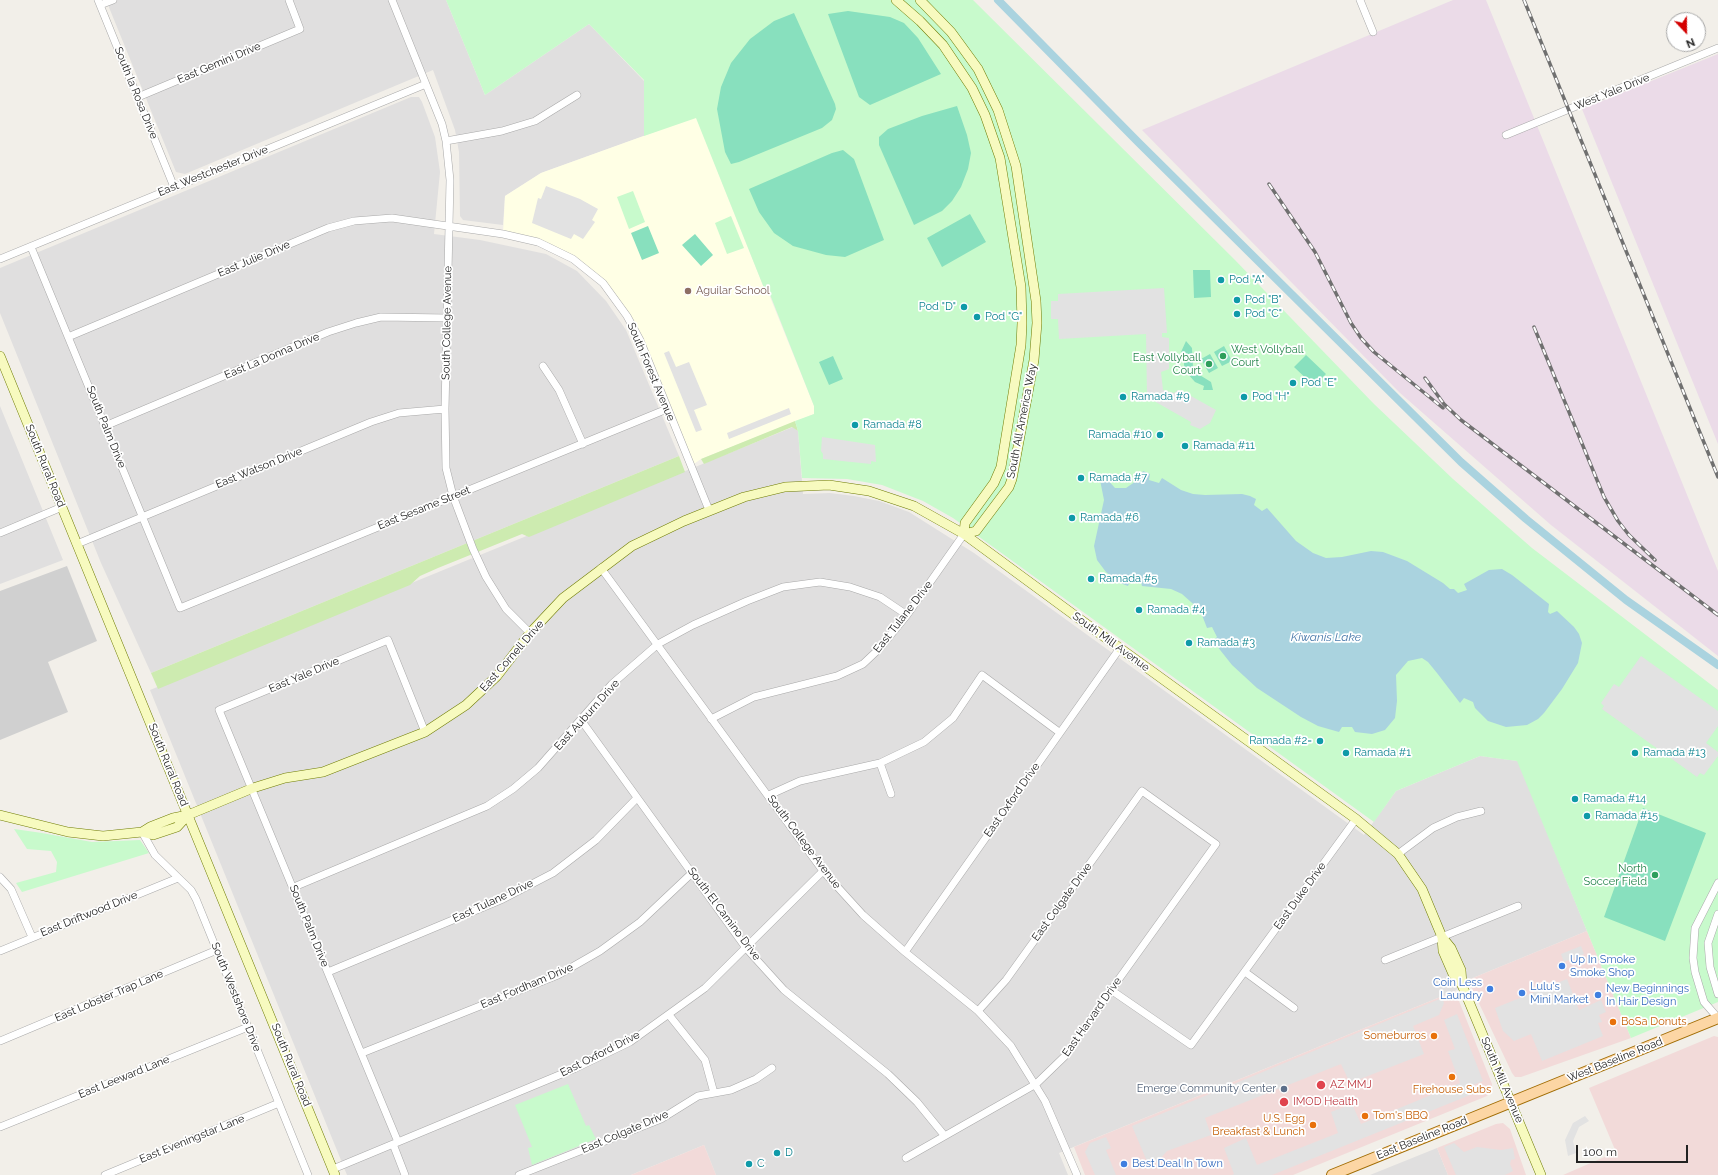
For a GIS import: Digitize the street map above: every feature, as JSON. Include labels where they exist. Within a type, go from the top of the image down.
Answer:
[{"type":"main road","name":"West Baseline Road","points":[[1511,1102],[1718,1018]]},
{"type":"main road","name":"East Baseline Road","points":[[1332,1175],[1511,1102]]},
{"type":"street","points":[[99,3],[113,0]]},
{"type":"street","name":"East Gemini Drive","points":[[138,97],[300,29],[289,0]]},
{"type":"street","name":"South College Avenue","points":[[392,0],[442,124],[446,141],[450,180],[445,409],[446,468],[453,496],[473,549],[486,577],[506,609],[530,633]]},
{"type":"street","name":"South All America Way","points":[[896,0],[920,21],[943,45],[972,88],[992,131],[1000,158],[1021,287],[1022,330],[1018,369],[1001,466],[994,483],[965,523],[964,534],[976,531],[1009,487],[1012,479],[1032,369],[1036,330],[1034,279],[1016,166],[998,110],[978,69],[951,32],[920,0]]},
{"type":"street","points":[[1360,0],[1373,32]]},
{"type":"street","name":"South la Rosa Drive","points":[[99,3],[174,187]]},
{"type":"street","name":"West Yale Drive","points":[[1506,135],[1718,48]]},
{"type":"street","name":"East Westchester Drive","points":[[0,259],[426,84]]},
{"type":"street","points":[[446,141],[502,131],[535,121],[577,95]]},
{"type":"street","name":"East Julie Drive","points":[[68,337],[328,228],[354,221],[392,218],[448,227]]},
{"type":"street","name":"South Forest Avenue","points":[[448,227],[503,234],[538,242],[573,260],[603,283],[627,316],[640,340],[709,510]]},
{"type":"street","name":"South Palm Drive","points":[[31,246],[180,608]]},
{"type":"street","name":"East La Donna Drive","points":[[105,426],[328,332],[356,323],[381,317],[447,318]]},
{"type":"street","points":[[1022,330],[1036,330]]},
{"type":"street","name":"South Rural Road","points":[[0,356],[334,1172]]},
{"type":"street","points":[[543,366],[559,390],[583,444]]},
{"type":"street","name":"East Sesame Street","points":[[180,608],[583,444],[667,408]]},
{"type":"street","name":"East Watson Drive","points":[[77,544],[371,422],[400,413],[445,409]]},
{"type":"street","name":"South Mill Avenue","points":[[709,510],[749,495],[784,487],[816,484],[846,486],[903,501],[932,515],[964,534],[1356,819],[1398,854],[1422,889],[1442,937],[1450,946],[1461,970],[1462,985],[1541,1175]]},
{"type":"street","points":[[977,505],[989,513]]},
{"type":"street","points":[[0,533],[62,508]]},
{"type":"street","name":"East Cornell Drive","points":[[0,815],[88,835],[114,836],[142,832],[154,836],[177,827],[188,815],[252,788],[285,778],[323,772],[425,732],[466,705],[497,676],[530,633],[563,598],[601,568],[632,546],[709,510]]},
{"type":"street","name":"East Tulane Drive","points":[[712,719],[754,697],[837,676],[863,664],[880,648],[907,614],[964,534]]},
{"type":"street","name":"South College Avenue","points":[[601,568],[823,871],[863,915],[905,952],[978,1011],[1003,1035],[1036,1084],[1054,1119],[1077,1175]]},
{"type":"street","name":"East Auburn Drive","points":[[294,887],[487,806],[513,789],[538,768],[612,684],[658,644],[693,625],[783,587],[820,582],[850,586],[880,597],[907,614]]},
{"type":"street","name":"East Yale Drive","points":[[220,710],[388,640],[425,732]]},
{"type":"street","name":"East Oxford Drive","points":[[905,952],[1059,732],[1120,648]]},
{"type":"street","points":[[769,796],[800,781],[880,763],[924,742],[953,718],[982,675],[1059,732]]},
{"type":"street","name":"South Palm Drive","points":[[220,710],[362,1053],[405,1175]]},
{"type":"street","name":"South El Camino Drive","points":[[581,720],[693,872],[746,948],[784,990],[888,1074],[917,1102],[944,1135]]},
{"type":"street","points":[[880,763],[891,794]]},
{"type":"street","name":"East Harvard Drive","points":[[906,1158],[1036,1084],[1065,1056],[1216,844],[1142,791]]},
{"type":"street","name":"East Colgate Drive","points":[[978,1011],[1006,980],[1142,791]]},
{"type":"street","name":"East Tulane Drive","points":[[328,972],[503,899],[553,873],[596,840],[637,798]]},
{"type":"street","points":[[1398,854],[1424,833],[1439,825],[1457,817],[1481,811]]},
{"type":"street","name":"East Duke Drive","points":[[1111,990],[1191,1045],[1356,819]]},
{"type":"street","name":"South Westshore Drive","points":[[142,832],[155,855],[190,890],[196,899],[308,1175]]},
{"type":"street","name":"East Oxford Drive","points":[[334,1172],[395,1144],[576,1068],[630,1042],[705,988],[823,871]]},
{"type":"street","name":"East Fordham Drive","points":[[362,1053],[558,975],[600,951],[640,922],[693,872]]},
{"type":"street","points":[[0,877],[11,888],[32,937]]},
{"type":"street","name":"East Driftwood Drive","points":[[0,951],[178,878]]},
{"type":"street","points":[[1718,883],[1695,928],[1692,958],[1696,978],[1704,1002],[1718,1018]]},
{"type":"street","points":[[1385,960],[1518,906]]},
{"type":"street","points":[[1718,914],[1708,943],[1710,967],[1718,994]]},
{"type":"street","name":"East Lobster Trap Lane","points":[[0,1041],[217,950]]},
{"type":"street","points":[[1245,972],[1294,1008]]},
{"type":"street","points":[[669,1015],[705,1060],[714,1093]]},
{"type":"street","name":"East Leeward Lane","points":[[0,1127],[248,1027]]},
{"type":"street","name":"East Colgate Drive","points":[[519,1175],[661,1119],[698,1096],[731,1090],[756,1080],[772,1068]]},
{"type":"street","name":"East Eveningstar Lane","points":[[105,1175],[279,1103]]},
{"type":"shaded area","points":[[106,0],[446,0],[485,95],[589,24],[644,81],[644,136],[541,173],[505,196],[503,225],[463,220],[460,216],[459,152],[455,130],[433,70],[185,174],[176,172]]},
{"type":"shaded area","points":[[1453,0],[1486,0],[1718,571],[1718,656],[1551,525],[1400,393],[1142,130]]},
{"type":"shaded area","points":[[1718,54],[1718,444],[1582,109]]},
{"type":"shaded area","points":[[411,97],[419,97],[422,102],[435,137],[440,172],[434,234],[480,240],[546,254],[577,271],[606,301],[626,330],[679,456],[151,673],[101,563],[0,313],[0,268]]},
{"type":"shaded area","name":"Aguilar School","points":[[696,117],[764,288],[768,292],[814,406],[814,414],[701,459],[691,466],[640,340],[595,276],[538,242],[503,234],[505,196],[541,173]]},
{"type":"shaded area","points":[[546,186],[580,199],[598,209],[592,220],[595,222],[583,239],[574,234],[571,239],[532,223],[538,198],[541,199]]},
{"type":"shaded area","points":[[1164,288],[1167,333],[1162,333],[1162,337],[1169,338],[1169,369],[1161,372],[1163,390],[1174,393],[1178,390],[1182,391],[1216,410],[1210,423],[1200,429],[1190,425],[1191,422],[1147,397],[1146,334],[1059,339],[1058,319],[1051,319],[1051,301],[1058,301],[1058,294]]},
{"type":"shaded area","points":[[669,351],[676,367],[689,362],[707,405],[694,410],[702,430],[696,432],[664,353]]},
{"type":"shaded area","points":[[0,406],[63,560],[0,584]]},
{"type":"shaded area","points":[[789,408],[791,414],[729,439],[727,433]]},
{"type":"shaded area","points":[[793,427],[798,431],[803,494],[830,493],[854,496],[879,501],[909,512],[974,553],[1364,835],[1396,791],[1480,756],[1518,761],[1587,931],[1468,980],[1455,991],[1059,1153],[1068,1175],[716,1175],[704,1145],[631,1175],[347,1175],[150,690]]},
{"type":"shaded area","points":[[822,437],[875,445],[876,462],[871,461],[871,464],[823,459],[823,454],[821,451]]},
{"type":"shaded area","points":[[67,566],[97,641],[48,662],[68,712],[0,740],[0,591]]},
{"type":"shaded area","points":[[1641,656],[1718,711],[1718,726],[1706,743],[1718,752],[1718,756],[1704,775],[1700,773],[1697,777],[1602,709],[1604,706],[1601,703],[1614,684],[1619,687]]},
{"type":"shaded area","points":[[1587,931],[1631,1038],[1521,1077],[1515,1077],[1468,980]]},
{"type":"shaded area","points":[[1581,946],[1584,954],[1564,962],[1561,954]]},
{"type":"shaded area","points":[[1567,979],[1579,1010],[1601,1000],[1606,1012],[1599,1015],[1602,1022],[1598,1023],[1603,1036],[1542,1061],[1531,1034],[1514,1041],[1503,1031],[1495,1008]]},
{"type":"shaded area","points":[[1455,991],[1492,1084],[1492,1090],[1487,1096],[1293,1175],[1085,1175],[1074,1147]]},
{"type":"shaded area","points":[[1442,998],[1444,1003],[1439,1015],[1413,1026],[1424,1054],[1350,1083],[1341,1064],[1205,1118],[1211,1135],[1167,1151],[1160,1159],[1149,1166],[1132,1126]]},
{"type":"shaded area","points":[[1457,1014],[1483,1081],[1473,1085],[1475,1093],[1272,1175],[1232,1175],[1234,1174],[1224,1148],[1246,1138],[1257,1165],[1338,1133],[1331,1112],[1352,1104],[1361,1124],[1460,1083],[1448,1051],[1455,1049],[1444,1020]]},
{"type":"shaded area","points":[[1714,1036],[1718,1037],[1718,1175],[1563,1175],[1616,1152],[1589,1088]]},
{"type":"shaded area","points":[[1585,1116],[1589,1121],[1579,1127],[1573,1141],[1576,1153],[1568,1156],[1565,1140],[1573,1123]]},
{"type":"shaded area","points":[[1503,1123],[1510,1129],[1526,1175],[1448,1175],[1437,1148],[1496,1124]]},
{"type":"shaded area","points":[[1106,1137],[1111,1148],[1106,1150],[1116,1175],[1095,1175],[1085,1152],[1090,1143]]},
{"type":"shaded area","points":[[1454,1143],[1464,1152],[1477,1147],[1501,1150],[1513,1148],[1515,1159],[1511,1160],[1510,1164],[1513,1171],[1505,1175],[1456,1175],[1444,1147]]},
{"type":"shaded area","points":[[704,1145],[716,1175],[631,1175]]},
{"type":"shaded area","points":[[1437,1148],[1448,1175],[1370,1175]]},
{"type":"green space","points":[[446,0],[973,0],[1235,260],[1374,404],[1453,479],[1532,548],[1718,690],[1718,1002],[1631,1038],[1517,761],[1480,756],[1396,791],[1374,822],[953,518],[923,501],[882,485],[847,479],[802,478],[798,431],[795,421],[814,414],[814,406],[769,292],[764,288],[696,118],[644,136],[644,80],[589,24],[485,95]]},
{"type":"green space","points":[[848,11],[890,17],[904,23],[918,38],[941,74],[870,105],[859,97],[828,14]]},
{"type":"green space","points":[[794,13],[835,104],[836,109],[832,120],[822,128],[731,164],[725,152],[717,109],[721,87],[731,63],[750,39],[774,21]]},
{"type":"green space","points":[[957,106],[967,135],[971,153],[968,169],[961,187],[952,201],[942,211],[914,225],[879,145],[879,137],[888,129],[922,116]]},
{"type":"green space","points":[[843,150],[854,159],[884,240],[845,257],[826,255],[793,246],[774,233],[759,212],[749,189],[832,153]]},
{"type":"green space","points":[[633,191],[645,222],[629,229],[617,197]]},
{"type":"green space","points":[[970,214],[986,242],[942,267],[927,238]]},
{"type":"green space","points":[[731,216],[744,248],[727,254],[715,223]]},
{"type":"green space","points":[[648,226],[659,253],[642,260],[631,233]]},
{"type":"green space","points":[[695,234],[713,255],[701,266],[682,245]]},
{"type":"green space","points":[[1193,270],[1210,270],[1211,297],[1194,298]]},
{"type":"green space","points":[[1186,341],[1192,348],[1193,368],[1198,374],[1211,382],[1213,390],[1203,390],[1204,386],[1195,382],[1187,373],[1184,365],[1184,354],[1181,352]]},
{"type":"green space","name":"West Vollyball Court","points":[[1224,346],[1232,361],[1222,366],[1214,352]]},
{"type":"green space","name":"East Vollyball Court","points":[[1210,354],[1218,368],[1209,373],[1201,359]]},
{"type":"green space","points":[[1306,355],[1326,374],[1314,386],[1294,367]]},
{"type":"green space","points":[[833,356],[843,379],[829,385],[819,362]]},
{"type":"green space","points":[[795,421],[798,431],[792,427],[704,464],[701,459]]},
{"type":"green space","points":[[679,456],[685,472],[529,537],[522,534],[438,568],[420,576],[410,585],[158,689],[151,673]]},
{"type":"green space","name":"North Soccer Field","points":[[1643,808],[1706,833],[1665,941],[1604,917]]},
{"type":"green space","points":[[14,829],[92,842],[140,840],[149,853],[22,892],[16,883],[56,872],[57,862],[51,851],[27,849]]},
{"type":"green space","points":[[568,1084],[586,1126],[589,1125],[596,1139],[532,1165],[528,1148],[532,1147],[515,1105]]},
{"type":"water","name":"Kiwanis Lake","points":[[1143,471],[1150,474],[1149,480],[1159,483],[1162,478],[1181,490],[1193,494],[1242,494],[1250,496],[1256,499],[1254,505],[1262,511],[1267,508],[1296,541],[1313,553],[1326,558],[1342,557],[1371,551],[1383,552],[1407,561],[1443,583],[1450,589],[1454,589],[1458,593],[1467,590],[1464,584],[1489,570],[1502,569],[1549,604],[1548,612],[1550,614],[1557,611],[1574,627],[1579,634],[1582,643],[1578,663],[1562,689],[1544,713],[1538,719],[1527,725],[1506,727],[1488,721],[1475,708],[1473,702],[1464,698],[1460,703],[1428,662],[1422,658],[1408,661],[1396,675],[1397,701],[1395,718],[1385,730],[1372,734],[1355,732],[1352,727],[1342,727],[1339,732],[1318,726],[1301,717],[1257,688],[1232,665],[1213,641],[1217,637],[1212,627],[1207,628],[1200,610],[1182,594],[1171,589],[1142,586],[1141,582],[1130,581],[1128,586],[1120,583],[1106,572],[1097,560],[1094,546],[1104,500],[1100,480],[1105,477],[1115,488],[1126,488],[1139,479]]},
{"type":"waterway","points":[[998,0],[1138,142],[1461,462],[1526,519],[1626,600],[1718,665]]},
{"type":"railway","points":[[1524,0],[1718,477]]},
{"type":"railway","points":[[1269,184],[1315,252],[1351,323],[1361,338],[1374,352],[1443,408]]},
{"type":"railway","points":[[1534,327],[1604,497],[1618,521],[1629,535],[1655,560]]},
{"type":"railway","points":[[1425,378],[1444,404],[1461,420],[1718,615]]},
{"type":"place","name":"Pod \"A\"","points":[[1221,280]]},
{"type":"place","name":"Aguilar School","points":[[688,291]]},
{"type":"place","name":"Pod \"B\"","points":[[1237,300]]},
{"type":"place","name":"Pod \"D\"","points":[[964,307]]},
{"type":"place","name":"Pod \"C\"","points":[[1237,314]]},
{"type":"place","name":"Pod \"G\"","points":[[977,317]]},
{"type":"place","name":"West Vollyball Court","points":[[1223,356]]},
{"type":"place","name":"East Vollyball Court","points":[[1209,364]]},
{"type":"place","name":"Pod \"E\"","points":[[1293,383]]},
{"type":"place","name":"Ramada #9","points":[[1123,397]]},
{"type":"place","name":"Pod \"H\"","points":[[1244,397]]},
{"type":"place","name":"Ramada #8","points":[[855,425]]},
{"type":"place","name":"Ramada #10","points":[[1160,435]]},
{"type":"place","name":"Ramada #11","points":[[1185,446]]},
{"type":"place","name":"Ramada #7","points":[[1081,478]]},
{"type":"place","name":"Ramada #6","points":[[1072,518]]},
{"type":"place","name":"Ramada #5","points":[[1091,579]]},
{"type":"place","name":"Ramada #4","points":[[1139,610]]},
{"type":"place","name":"Ramada #3","points":[[1189,643]]},
{"type":"place","name":"Ramada #2=","points":[[1320,741]]},
{"type":"place","name":"Ramada #1","points":[[1346,753]]},
{"type":"place","name":"Ramada #13","points":[[1635,753]]},
{"type":"place","name":"Ramada #14","points":[[1575,799]]},
{"type":"place","name":"Ramada #15","points":[[1587,816]]},
{"type":"place","name":"North Soccer Field","points":[[1655,875]]},
{"type":"place","name":"Up In Smoke Smoke Shop","points":[[1562,966]]},
{"type":"place","name":"Coin Less Laundry","points":[[1490,989]]},
{"type":"place","name":"Lulu's Mini Market","points":[[1522,993]]},
{"type":"place","name":"New Beginnings In Hair Design","points":[[1598,995]]},
{"type":"place","name":"BoSa Donuts","points":[[1613,1022]]},
{"type":"place","name":"Someburros","points":[[1434,1036]]},
{"type":"place","name":"Firehouse Subs","points":[[1452,1077]]},
{"type":"place","name":"AZ MMJ","points":[[1321,1085]]},
{"type":"place","name":"Emerge Community Center","points":[[1284,1089]]},
{"type":"place","name":"IMOD Health","points":[[1284,1102]]},
{"type":"place","name":"Tom's BBQ","points":[[1365,1116]]},
{"type":"place","name":"U.S. Egg Breakfast & Lunch","points":[[1313,1125]]},
{"type":"place","name":"D","points":[[777,1153]]},
{"type":"place","name":"C","points":[[749,1164]]},
{"type":"place","name":"Best Deal In Town","points":[[1124,1164]]}]
